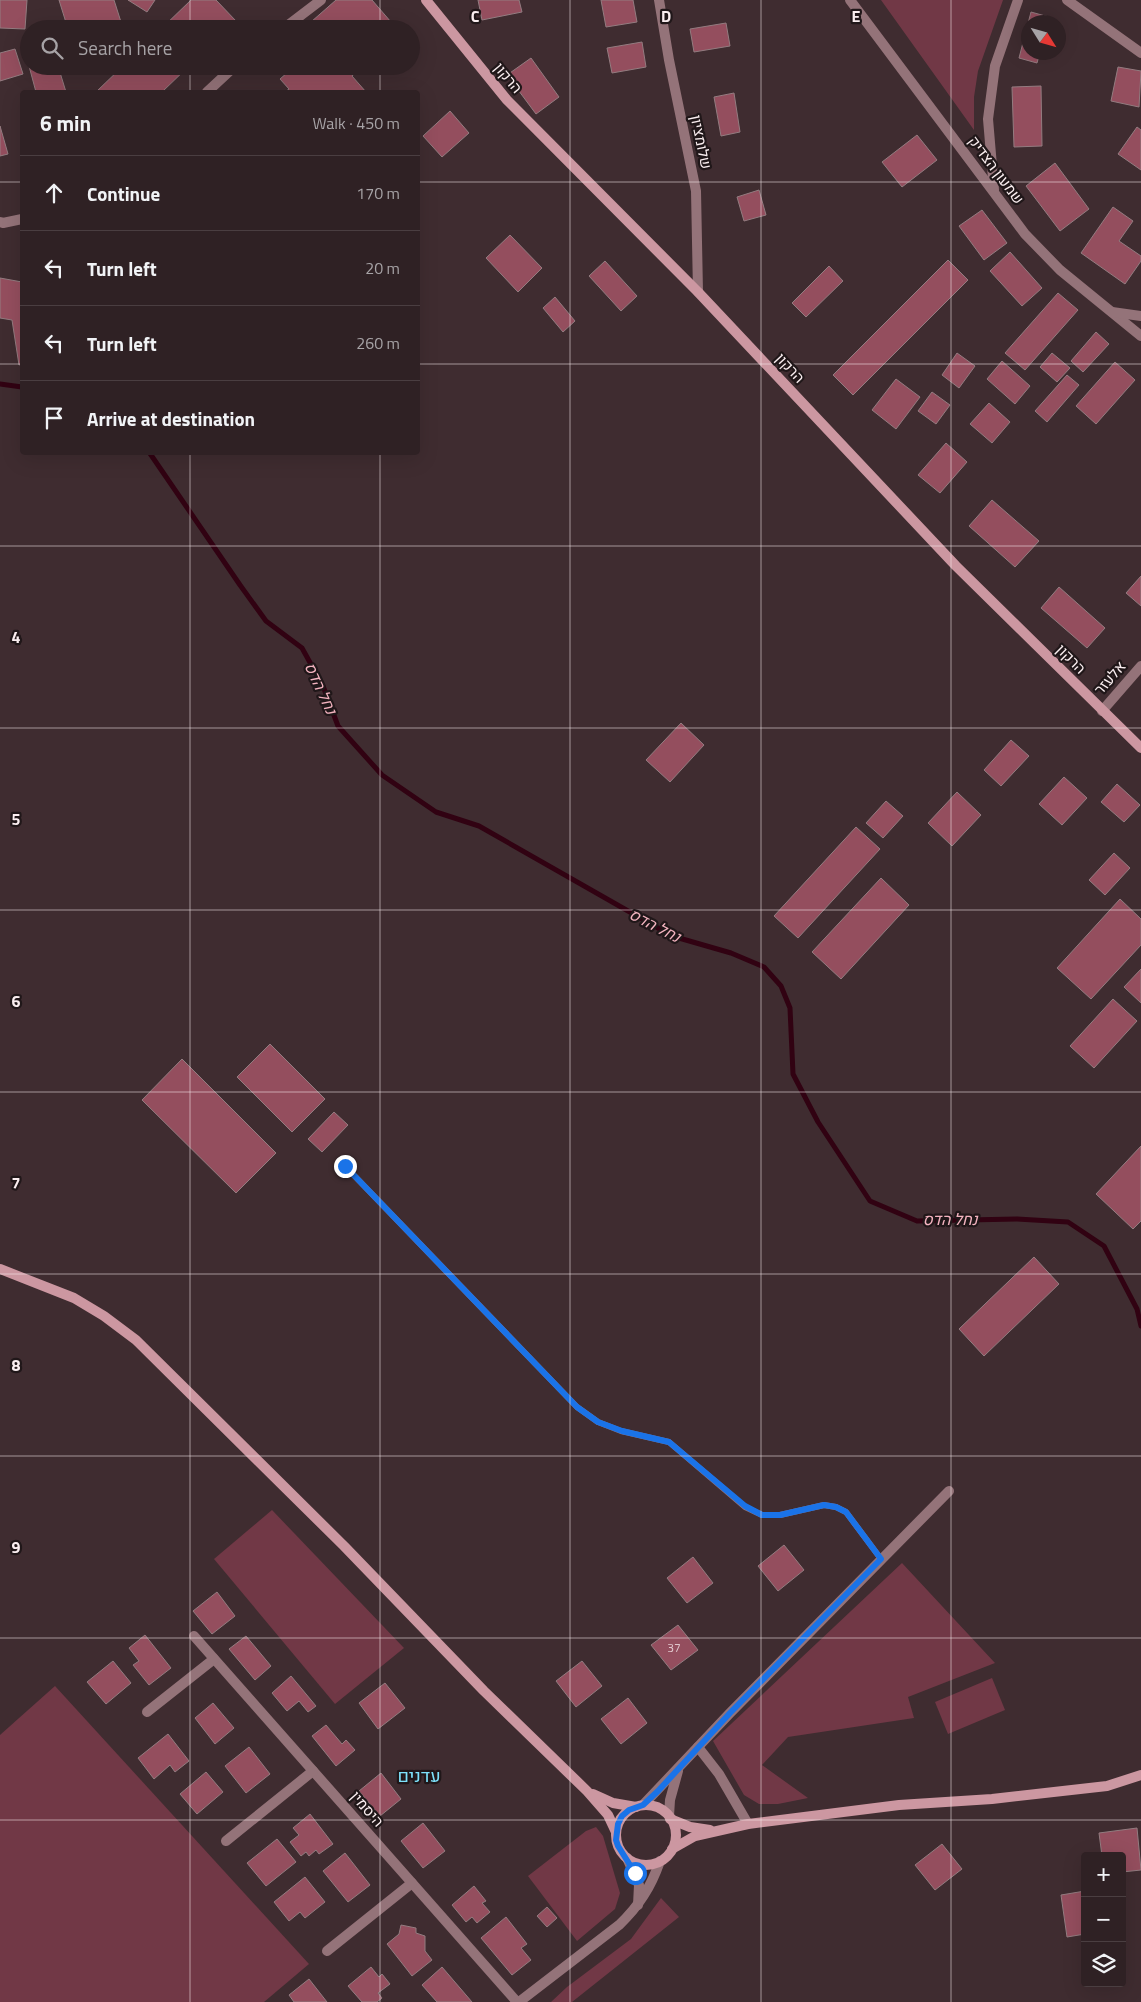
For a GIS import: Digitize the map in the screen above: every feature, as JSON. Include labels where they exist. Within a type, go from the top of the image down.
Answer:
[{"type":"street","points":[[295,20],[321,0]]},
{"type":"street","name":"הרקון","points":[[426,0],[506,100],[698,292],[956,566],[1141,748]]},
{"type":"street","name":"שלומציון","points":[[659,0],[669,60],[696,191],[698,292]]},
{"type":"street","name":"שמעון הצדיק","points":[[850,0],[1025,234],[1060,270],[1141,336]]},
{"type":"street","points":[[994,191],[988,119],[995,66],[1018,0]]},
{"type":"street","points":[[1067,0],[1141,53]]},
{"type":"street","points":[[208,90],[225,75]]},
{"type":"street","points":[[0,222],[20,219]]},
{"type":"street","points":[[1111,311],[1141,316]]},
{"type":"street","name":"אלעזר","points":[[1102,711],[1141,666]]},
{"type":"street","points":[[0,1269],[74,1298],[104,1316],[136,1340],[344,1546],[484,1691],[587,1791],[608,1815],[616,1832],[618,1846],[627,1858],[639,1885],[637,1906]]},
{"type":"street","points":[[616,1832],[622,1816],[629,1810],[640,1806],[680,1766],[948,1490]]},
{"type":"street","name":"היסמין","points":[[194,1636],[518,2002]]},
{"type":"street","points":[[147,1712],[214,1659]]},
{"type":"street","points":[[698,1747],[719,1774],[748,1824]]},
{"type":"street","points":[[672,1849],[675,1834],[670,1818],[673,1783],[680,1766]]},
{"type":"street","points":[[226,1841],[313,1771]]},
{"type":"street","points":[[627,1858],[642,1865],[660,1861],[683,1841],[716,1830],[748,1824],[900,1805],[992,1799],[1108,1786],[1141,1775]]},
{"type":"street","points":[[587,1791],[613,1803],[657,1808],[670,1818],[690,1827],[716,1830]]},
{"type":"street","points":[[518,2002],[619,1925],[637,1906],[650,1888],[660,1861]]},
{"type":"street","points":[[327,1951],[412,1883]]},
{"type":"lane","points":[[345,1166],[577,1407],[598,1422],[622,1431],[669,1442],[745,1506],[762,1515],[780,1515],[824,1505],[836,1507],[846,1512],[881,1559]]},
{"type":"shaded area","points":[[881,0],[1003,0],[978,71],[974,97],[974,130]]},
{"type":"shaded area","points":[[272,1510],[404,1648],[335,1704],[214,1559]]},
{"type":"shaded area","points":[[902,1563],[995,1663],[908,1697],[914,1718],[788,1737],[762,1765],[808,1798],[778,1804],[759,1804],[744,1795],[713,1741]]},
{"type":"shaded area","points":[[992,1678],[1005,1710],[948,1734],[935,1702]]},
{"type":"shaded area","points":[[55,1686],[309,1964],[264,2002],[0,2002],[0,1735]]},
{"type":"shaded area","points":[[596,1827],[603,1836],[620,1893],[615,1909],[577,1941],[528,1876],[586,1831]]},
{"type":"shaded area","points":[[661,1898],[679,1917],[572,2002],[551,2002],[567,1987],[631,1939]]},
{"type":"building","points":[[0,0],[27,0],[26,20],[20,20],[20,29],[0,28]]},
{"type":"building","points":[[59,0],[114,0],[120,20],[65,20]]},
{"type":"building","points":[[128,0],[155,0],[147,12]]},
{"type":"building","points":[[191,0],[216,0],[235,20],[170,20]]},
{"type":"building","points":[[336,0],[372,0],[389,20],[313,20]]},
{"type":"building","points":[[478,0],[519,0],[522,12],[482,20]]},
{"type":"building","points":[[601,0],[633,0],[637,22],[606,27]]},
{"type":"building","points":[[1031,12],[1042,15],[1030,15]]},
{"type":"building","points":[[726,23],[730,46],[694,52],[690,29]]},
{"type":"building","points":[[642,42],[646,67],[612,73],[607,48]]},
{"type":"building","points":[[15,49],[20,65],[20,75],[0,81],[0,53]]},
{"type":"building","points":[[531,58],[559,97],[536,114],[507,75]]},
{"type":"building","points":[[1026,60],[1038,60],[1037,63]]},
{"type":"building","points":[[1118,67],[1141,71],[1139,107],[1111,101]]},
{"type":"building","points":[[31,75],[61,75],[65,90],[35,90]]},
{"type":"building","points":[[114,75],[180,75],[164,90],[98,90]]},
{"type":"building","points":[[285,75],[353,75],[364,90],[288,90],[289,89],[280,79]]},
{"type":"building","points":[[1041,86],[1042,146],[1014,147],[1012,87]]},
{"type":"building","points":[[734,93],[740,132],[721,136],[714,97]]},
{"type":"building","points":[[450,111],[469,133],[442,157],[423,136]]},
{"type":"building","points":[[0,126],[8,154],[0,156]]},
{"type":"building","points":[[1137,127],[1141,130],[1141,170],[1118,154]]},
{"type":"building","points":[[917,135],[937,160],[902,187],[882,162]]},
{"type":"building","points":[[1055,163],[1089,209],[1060,231],[1026,186]]},
{"type":"building","points":[[759,190],[766,215],[744,221],[737,197]]},
{"type":"building","points":[[1113,207],[1133,221],[1119,241],[1141,256],[1141,261],[1125,284],[1081,253]]},
{"type":"building","points":[[982,210],[1007,243],[984,260],[959,226]]},
{"type":"building","points":[[510,235],[542,268],[518,292],[486,258]]},
{"type":"building","points":[[1010,252],[1042,288],[1022,306],[990,271]]},
{"type":"building","points":[[948,260],[968,280],[853,395],[833,375]]},
{"type":"building","points":[[605,261],[637,296],[621,311],[589,276]]},
{"type":"building","points":[[829,266],[843,281],[806,317],[792,303]]},
{"type":"building","points":[[0,278],[20,282],[20,365],[12,320],[0,318]]},
{"type":"building","points":[[1058,293],[1078,310],[1025,370],[1005,353]]},
{"type":"building","points":[[555,297],[575,321],[563,332],[543,308]]},
{"type":"building","points":[[1096,332],[1109,344],[1083,372],[1071,361]]},
{"type":"building","points":[[957,353],[975,366],[959,388],[942,375]]},
{"type":"building","points":[[1052,353],[1070,368],[1057,382],[1040,367]]},
{"type":"building","points":[[1002,361],[1030,386],[1015,404],[987,379]]},
{"type":"building","points":[[1115,362],[1135,380],[1096,424],[1076,406]]},
{"type":"building","points":[[1067,375],[1079,385],[1047,422],[1035,411]]},
{"type":"building","points":[[896,379],[920,397],[896,429],[872,410]]},
{"type":"building","points":[[932,392],[950,405],[936,424],[918,411]]},
{"type":"building","points":[[989,403],[1010,422],[992,443],[970,424]]},
{"type":"building","points":[[946,443],[967,462],[940,493],[918,475]]},
{"type":"building","points":[[992,500],[1039,541],[1015,567],[969,526]]},
{"type":"building","points":[[1141,576],[1141,606],[1126,593]]},
{"type":"building","points":[[1059,587],[1105,628],[1087,648],[1041,608]]},
{"type":"building","points":[[681,723],[704,745],[670,782],[646,760]]},
{"type":"building","points":[[1011,740],[1029,756],[1001,786],[984,770]]},
{"type":"building","points":[[1064,777],[1087,798],[1062,825],[1039,804]]},
{"type":"building","points":[[1117,784],[1140,805],[1124,822],[1101,802]]},
{"type":"building","points":[[957,792],[981,815],[952,846],[928,823]]},
{"type":"building","points":[[886,801],[903,816],[883,838],[866,823]]},
{"type":"building","points":[[856,827],[880,849],[798,938],[774,916]]},
{"type":"building","points":[[1114,853],[1130,868],[1105,895],[1089,880]]},
{"type":"building","points":[[881,878],[909,905],[841,979],[812,952]]},
{"type":"building","points":[[1120,899],[1141,919],[1141,945],[1091,999],[1057,968]]},
{"type":"building","points":[[1141,969],[1141,1003],[1124,987]]},
{"type":"building","points":[[1113,999],[1137,1021],[1094,1068],[1070,1046]]},
{"type":"building","points":[[270,1044],[325,1099],[292,1132],[237,1077]]},
{"type":"building","points":[[182,1059],[276,1153],[236,1193],[142,1100]]},
{"type":"building","points":[[334,1112],[348,1125],[322,1152],[308,1139]]},
{"type":"building","points":[[1141,1146],[1141,1221],[1133,1229],[1096,1194]]},
{"type":"building","points":[[1034,1257],[1059,1284],[984,1356],[959,1329]]},
{"type":"building","points":[[784,1545],[804,1570],[778,1591],[758,1566]]},
{"type":"building","points":[[693,1557],[713,1583],[687,1603],[667,1578]]},
{"type":"building","points":[[217,1592],[235,1616],[212,1634],[193,1611]]},
{"type":"building","points":[[678,1625],[698,1650],[671,1670],[651,1645]]},
{"type":"building","points":[[145,1635],[171,1668],[149,1685],[133,1665],[139,1661],[129,1648]]},
{"type":"building","points":[[246,1636],[271,1666],[255,1680],[229,1649]]},
{"type":"building","points":[[113,1661],[131,1683],[106,1704],[87,1682]]},
{"type":"building","points":[[582,1661],[602,1686],[576,1707],[556,1681]]},
{"type":"building","points":[[291,1676],[316,1706],[308,1712],[299,1701],[287,1711],[272,1693]]},
{"type":"building","points":[[385,1683],[405,1708],[378,1729],[359,1703]]},
{"type":"building","points":[[628,1698],[647,1723],[621,1744],[601,1719]]},
{"type":"building","points":[[213,1703],[234,1728],[215,1744],[195,1718]]},
{"type":"building","points":[[326,1725],[342,1744],[346,1740],[355,1750],[336,1766],[312,1736]]},
{"type":"building","points":[[168,1734],[189,1761],[175,1772],[170,1765],[154,1779],[138,1758]]},
{"type":"building","points":[[249,1747],[270,1774],[246,1793],[225,1766]]},
{"type":"building","points":[[206,1772],[223,1792],[197,1814],[180,1794]]},
{"type":"building","points":[[381,1773],[401,1799],[380,1816],[359,1791]]},
{"type":"building","points":[[310,1814],[333,1844],[319,1854],[316,1850],[309,1856],[306,1852],[301,1856],[290,1842],[299,1835],[293,1828]]},
{"type":"building","points":[[423,1823],[445,1851],[423,1868],[401,1841]]},
{"type":"building","points":[[1137,1828],[1141,1870],[1126,1872],[1126,1852],[1101,1852],[1099,1833]]},
{"type":"building","points":[[277,1839],[296,1862],[266,1886],[247,1863]]},
{"type":"building","points":[[942,1844],[962,1869],[935,1890],[915,1865]]},
{"type":"building","points":[[345,1853],[370,1885],[348,1902],[323,1871]]},
{"type":"building","points":[[305,1877],[325,1902],[305,1918],[300,1912],[289,1921],[274,1902]]},
{"type":"building","points":[[474,1886],[486,1901],[482,1903],[490,1912],[477,1923],[472,1917],[466,1922],[452,1905]]},
{"type":"building","points":[[1081,1892],[1081,1935],[1067,1937],[1061,1895]]},
{"type":"building","points":[[547,1907],[557,1918],[547,1927],[537,1916]]},
{"type":"building","points":[[506,1917],[527,1944],[521,1948],[531,1960],[512,1975],[481,1938]]},
{"type":"building","points":[[401,1925],[416,1928],[416,1933],[425,1936],[425,1951],[432,1960],[412,1976],[387,1944],[399,1934]]},
{"type":"building","points":[[371,1967],[379,1977],[382,1974],[390,1984],[378,1993],[382,1998],[377,2002],[362,2002],[348,1986]]},
{"type":"building","points":[[442,1967],[472,2002],[437,2002],[422,1985]]},
{"type":"building","points":[[309,1979],[327,2002],[294,2002],[289,1995]]},
{"type":"waterway","name":"נחל הדס","points":[[0,384],[20,387]]},
{"type":"waterway","name":"נחל הדס","points":[[151,455],[266,621],[302,648],[323,686],[338,726],[382,775],[436,812],[479,826],[672,936],[731,953],[764,967],[781,986],[790,1008],[793,1074],[818,1122],[870,1201],[917,1221],[1017,1219],[1068,1222],[1104,1246],[1137,1309],[1141,1326]]},
{"type":"district","name":"עדנים","points":[[419,1776]]},
{"type":"route","points":[[345,1166],[577,1407],[598,1422],[622,1431],[669,1442],[745,1506],[762,1515],[780,1515],[824,1505],[836,1507],[846,1512],[881,1559],[730,1713],[658,1791],[643,1805],[629,1810],[622,1816],[616,1832],[616,1840],[635,1873]]}]
